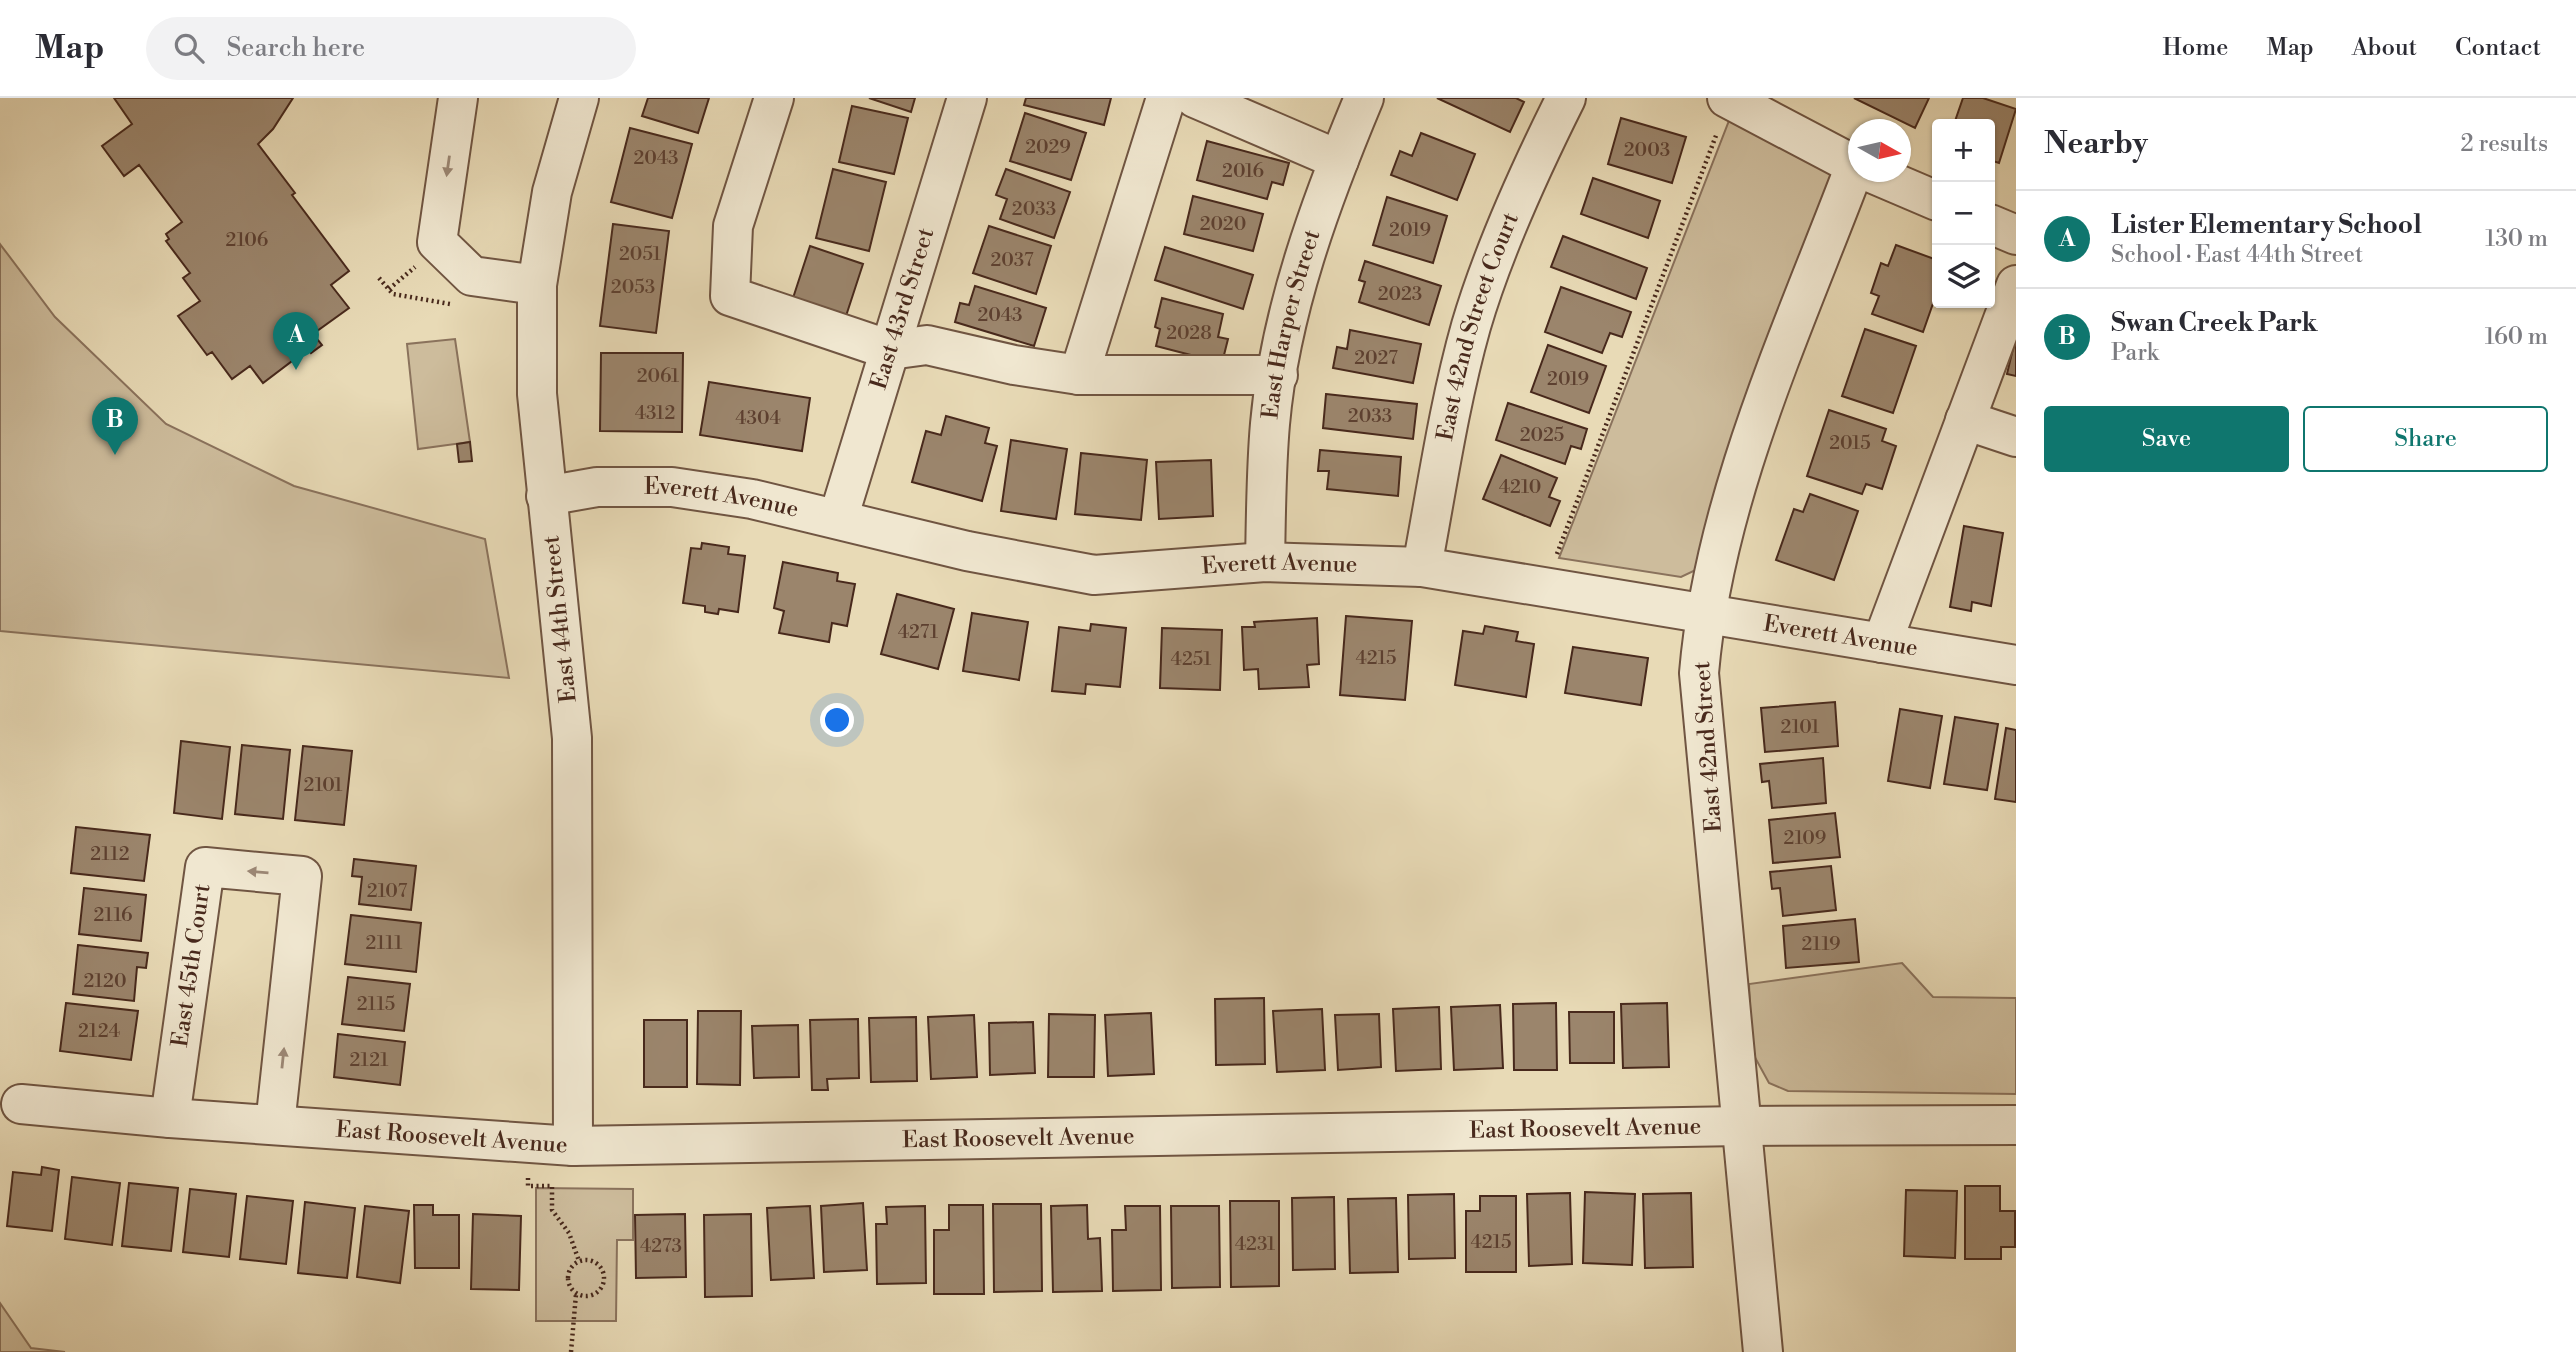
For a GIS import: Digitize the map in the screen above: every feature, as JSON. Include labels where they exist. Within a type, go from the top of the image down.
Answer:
[{"type":"street","points":[[458,98],[437,242],[472,276],[537,285]]},
{"type":"street","name":"East 44th Street","points":[[573,1146],[572,738],[537,394],[537,285],[552,192],[579,98]]},
{"type":"street","points":[[774,98],[733,226],[730,296],[890,350],[927,345],[1014,365],[1079,374],[1278,375]]},
{"type":"street","name":"East 43rd Street","points":[[838,519],[967,98]]},
{"type":"street","points":[[1079,374],[1166,98]]},
{"type":"street","points":[[1195,98],[1339,160]]},
{"type":"street","name":"East Harper Street","points":[[1265,562],[1270,422],[1283,341],[1311,238],[1364,98]]},
{"type":"street","name":"East 42nd Street Court","points":[[1422,567],[1445,440],[1472,324],[1507,230],[1566,98]]},
{"type":"street","points":[[1728,99],[1848,161]]},
{"type":"street","name":"East 42nd Street","points":[[1763,1352],[1699,673],[1704,613],[1743,463],[1855,182]]},
{"type":"street","points":[[1893,182],[1932,199]]},
{"type":"street","points":[[1995,226],[2016,235]]},
{"type":"street","points":[[1882,643],[2016,285]]},
{"type":"street","points":[[1965,420],[2016,437]]},
{"type":"street","name":"Everett Avenue","points":[[546,496],[597,487],[673,488],[752,499],[967,551],[1094,575],[1265,562],[1422,567],[2016,665]]},
{"type":"street","name":"East 45th Court","points":[[170,1118],[205,867],[302,876],[275,1125]]},
{"type":"street","name":"East Roosevelt Avenue","points":[[21,1104],[170,1118],[573,1146],[1741,1126],[2016,1125]]},
{"type":"path","points":[[1544,587],[1728,99]]},
{"type":"path","points":[[379,278],[393,295],[464,305]]},
{"type":"path","points":[[528,1143],[528,1186],[552,1186],[552,1210],[569,1233],[579,1261]]},
{"type":"path","points":[[571,1352],[576,1294],[567,1278],[571,1267],[579,1261],[587,1259],[599,1264],[604,1282],[593,1295],[576,1294]]},
{"type":"shaded area","points":[[1732,113],[1831,165],[1834,179],[1702,567],[1681,577],[1559,558]]},
{"type":"shaded area","points":[[0,244],[55,317],[166,424],[294,486],[485,539],[509,678],[0,631]]},
{"type":"shaded area","points":[[455,339],[470,442],[418,449],[407,344]]},
{"type":"shaded area","points":[[1902,963],[1933,997],[2016,998],[2016,1094],[1788,1091],[1769,1083],[1752,1052],[1749,984]]},
{"type":"shaded area","points":[[536,1188],[633,1189],[633,1240],[617,1240],[616,1321],[536,1321]]},
{"type":"shaded area","points":[[0,1303],[31,1348],[65,1352],[0,1352]]},
{"type":"building","points":[[114,98],[293,98],[273,129],[258,144],[349,271],[331,285],[349,308],[313,334],[322,345],[311,353],[308,349],[263,383],[250,366],[232,379],[212,352],[207,355],[178,316],[200,301],[183,278],[190,273],[166,241],[169,239],[166,234],[182,222],[139,165],[124,176],[102,146],[132,124]]},
{"type":"building","points":[[648,98],[709,98],[698,133],[642,116]]},
{"type":"building","points":[[869,98],[915,98],[911,112]]},
{"type":"building","points":[[1026,98],[1111,98],[1104,125],[1024,105]]},
{"type":"building","points":[[1437,98],[1516,98],[1524,102],[1510,132]]},
{"type":"building","points":[[1854,98],[1929,98],[1915,128],[1911,126],[1911,119],[1897,119]]},
{"type":"building","points":[[1963,98],[1983,98],[2016,109],[1999,163],[1995,162],[1995,119],[1956,119]]},
{"type":"building","points":[[852,106],[908,118],[894,174],[839,162]]},
{"type":"building","points":[[1025,113],[1086,133],[1071,180],[1010,161]]},
{"type":"building","points":[[1621,118],[1686,137],[1672,183],[1608,164]]},
{"type":"building","points":[[630,128],[692,144],[672,218],[611,202]]},
{"type":"building","points":[[1421,133],[1475,154],[1457,200],[1391,175],[1400,151],[1412,156]]},
{"type":"building","points":[[1207,141],[1289,163],[1283,185],[1272,182],[1267,199],[1197,180]]},
{"type":"building","points":[[833,169],[886,182],[869,251],[816,238]]},
{"type":"building","points":[[1006,169],[1070,192],[1054,238],[1000,219],[1007,199],[996,195]]},
{"type":"building","points":[[1593,178],[1660,201],[1648,238],[1581,214]]},
{"type":"building","points":[[1193,196],[1263,214],[1253,251],[1184,234]]},
{"type":"building","points":[[1387,197],[1447,216],[1433,263],[1373,245]]},
{"type":"building","points":[[613,224],[669,231],[656,333],[600,326]]},
{"type":"building","points":[[989,226],[1051,246],[1036,294],[973,273]]},
{"type":"building","points":[[1563,236],[1647,268],[1636,299],[1551,267]]},
{"type":"building","points":[[1896,245],[1932,258],[1932,306],[1923,332],[1872,314],[1879,296],[1871,293],[1881,263],[1888,266]]},
{"type":"building","points":[[810,246],[863,264],[846,316],[793,298]]},
{"type":"building","points":[[1165,247],[1253,275],[1243,309],[1155,280]]},
{"type":"building","points":[[1365,261],[1441,286],[1429,325],[1359,302],[1365,282],[1359,280]]},
{"type":"building","points":[[975,286],[1046,308],[1034,346],[955,322],[960,303],[969,305]]},
{"type":"building","points":[[1561,287],[1631,312],[1622,337],[1610,333],[1602,353],[1545,332]]},
{"type":"building","points":[[1162,298],[1223,314],[1218,337],[1228,339],[1222,363],[1156,346],[1160,329],[1155,327]]},
{"type":"building","points":[[1865,329],[1916,346],[1893,413],[1842,396]]},
{"type":"building","points":[[1350,330],[1421,344],[1413,383],[1333,368],[1337,347],[1347,349]]},
{"type":"building","points":[[2016,336],[2016,376],[2007,374]]},
{"type":"building","points":[[1548,345],[1606,366],[1589,413],[1531,392]]},
{"type":"building","points":[[601,353],[683,353],[682,432],[600,431]]},
{"type":"building","points":[[709,382],[810,398],[802,451],[700,435]]},
{"type":"building","points":[[1326,394],[1417,404],[1413,439],[1323,428]]},
{"type":"building","points":[[1508,403],[1587,429],[1581,449],[1571,446],[1565,464],[1496,440]]},
{"type":"building","points":[[1829,410],[1886,429],[1882,441],[1896,446],[1882,489],[1866,484],[1862,494],[1807,476]]},
{"type":"building","points":[[946,416],[989,428],[985,443],[997,446],[982,501],[912,482],[926,431],[941,435]]},
{"type":"building","points":[[1011,440],[1067,449],[1056,519],[1001,511]]},
{"type":"building","points":[[470,442],[472,461],[459,462],[457,444]]},
{"type":"building","points":[[1320,450],[1401,457],[1398,496],[1327,489],[1329,471],[1318,471]]},
{"type":"building","points":[[1081,453],[1147,460],[1141,520],[1075,514]]},
{"type":"building","points":[[1501,455],[1557,478],[1549,497],[1560,501],[1550,526],[1483,499]]},
{"type":"building","points":[[1211,460],[1213,516],[1159,519],[1156,462]]},
{"type":"building","points":[[1810,494],[1858,511],[1834,580],[1776,560],[1794,509],[1803,512]]},
{"type":"building","points":[[1964,526],[2003,533],[1991,606],[1972,602],[1971,611],[1950,607]]},
{"type":"building","points":[[702,543],[729,547],[728,554],[745,556],[738,612],[719,609],[718,614],[705,612],[705,606],[683,603],[691,548],[701,549]]},
{"type":"building","points":[[783,562],[838,573],[837,581],[855,584],[847,626],[832,623],[829,642],[779,633],[784,611],[774,608]]},
{"type":"building","points":[[897,594],[954,609],[938,669],[881,654]]},
{"type":"building","points":[[972,613],[1028,622],[1019,680],[963,671]]},
{"type":"building","points":[[1346,616],[1412,621],[1405,700],[1340,695]]},
{"type":"building","points":[[1317,618],[1319,664],[1307,665],[1309,687],[1259,689],[1258,669],[1244,670],[1242,627],[1255,627],[1254,622]]},
{"type":"building","points":[[1091,624],[1126,628],[1120,687],[1086,684],[1085,694],[1052,691],[1059,627],[1090,631]]},
{"type":"building","points":[[1485,626],[1518,632],[1516,641],[1534,644],[1526,697],[1455,685],[1463,631],[1483,634]]},
{"type":"building","points":[[1162,628],[1222,630],[1220,690],[1160,688]]},
{"type":"building","points":[[1573,647],[1648,658],[1641,705],[1565,693]]},
{"type":"building","points":[[1835,702],[1838,746],[1765,752],[1761,708]]},
{"type":"building","points":[[1900,709],[1942,716],[1930,788],[1888,781]]},
{"type":"building","points":[[1955,717],[1998,724],[1987,790],[1944,784]]},
{"type":"building","points":[[2006,728],[2016,730],[2016,802],[1995,799]]},
{"type":"building","points":[[181,741],[230,747],[222,819],[174,813]]},
{"type":"building","points":[[242,745],[290,750],[283,819],[235,814]]},
{"type":"building","points":[[303,746],[352,751],[344,825],[295,820]]},
{"type":"building","points":[[1823,758],[1826,803],[1772,808],[1769,781],[1762,782],[1760,764]]},
{"type":"building","points":[[1835,813],[1840,857],[1773,863],[1769,820]]},
{"type":"building","points":[[76,827],[150,835],[144,881],[71,873]]},
{"type":"building","points":[[354,859],[416,866],[411,910],[359,904],[362,877],[352,876]]},
{"type":"building","points":[[1831,866],[1836,910],[1783,916],[1780,888],[1772,889],[1770,872]]},
{"type":"building","points":[[84,888],[146,895],[141,941],[79,934]]},
{"type":"building","points":[[351,915],[421,923],[416,972],[345,964]]},
{"type":"building","points":[[1855,919],[1859,962],[1786,968],[1783,926]]},
{"type":"building","points":[[78,945],[148,953],[146,968],[137,967],[134,1001],[73,994]]},
{"type":"building","points":[[348,977],[410,984],[404,1031],[342,1024]]},
{"type":"building","points":[[1264,998],[1265,1064],[1216,1065],[1215,999]]},
{"type":"building","points":[[66,1003],[138,1011],[131,1060],[60,1051]]},
{"type":"building","points":[[1556,1003],[1557,1070],[1514,1070],[1513,1004]]},
{"type":"building","points":[[1667,1003],[1669,1067],[1623,1068],[1621,1004]]},
{"type":"building","points":[[1500,1005],[1503,1068],[1454,1070],[1451,1007]]},
{"type":"building","points":[[1439,1007],[1441,1069],[1396,1071],[1393,1009]]},
{"type":"building","points":[[1322,1009],[1325,1070],[1277,1072],[1273,1011]]},
{"type":"building","points":[[698,1011],[741,1011],[740,1085],[697,1084]]},
{"type":"building","points":[[1569,1012],[1614,1012],[1614,1063],[1570,1063]]},
{"type":"building","points":[[1151,1013],[1154,1074],[1108,1076],[1105,1015]]},
{"type":"building","points":[[1049,1014],[1095,1015],[1094,1077],[1048,1077]]},
{"type":"building","points":[[1379,1014],[1381,1067],[1338,1070],[1335,1015]]},
{"type":"building","points":[[974,1015],[977,1077],[931,1079],[928,1017]]},
{"type":"building","points":[[916,1017],[917,1081],[871,1082],[869,1018]]},
{"type":"building","points":[[858,1019],[859,1078],[827,1079],[828,1090],[812,1090],[810,1020]]},
{"type":"building","points":[[644,1020],[687,1020],[687,1087],[644,1087]]},
{"type":"building","points":[[1033,1022],[1035,1073],[990,1075],[989,1023]]},
{"type":"building","points":[[798,1025],[799,1077],[754,1078],[752,1026]]},
{"type":"building","points":[[338,1034],[405,1042],[400,1085],[334,1077]]},
{"type":"building","points":[[42,1167],[59,1170],[52,1231],[7,1226],[13,1172],[41,1175]]},
{"type":"building","points":[[72,1177],[120,1183],[112,1245],[65,1239]]},
{"type":"building","points":[[129,1183],[178,1188],[171,1251],[122,1246]]},
{"type":"building","points":[[1965,1186],[2000,1186],[2000,1211],[2015,1211],[2015,1247],[2001,1247],[2001,1259],[1965,1259]]},
{"type":"building","points":[[190,1189],[236,1194],[229,1257],[183,1252]]},
{"type":"building","points":[[1906,1190],[1957,1191],[1955,1258],[1904,1256]]},
{"type":"building","points":[[1585,1192],[1635,1194],[1632,1265],[1583,1263]]},
{"type":"building","points":[[1570,1193],[1572,1264],[1529,1266],[1527,1194]]},
{"type":"building","points":[[1691,1193],[1693,1267],[1645,1268],[1643,1194]]},
{"type":"building","points":[[1454,1194],[1455,1258],[1409,1259],[1408,1195]]},
{"type":"building","points":[[247,1196],[293,1201],[286,1264],[240,1259]]},
{"type":"building","points":[[1480,1196],[1516,1196],[1516,1272],[1466,1272],[1466,1211],[1480,1211]]},
{"type":"building","points":[[1334,1197],[1335,1269],[1293,1270],[1292,1198]]},
{"type":"building","points":[[1396,1198],[1398,1272],[1350,1273],[1348,1199]]},
{"type":"building","points":[[1230,1201],[1279,1201],[1279,1286],[1231,1287]]},
{"type":"building","points":[[305,1202],[355,1208],[347,1278],[298,1273]]},
{"type":"building","points":[[863,1203],[867,1270],[824,1272],[821,1206]]},
{"type":"building","points":[[993,1204],[1041,1204],[1042,1291],[994,1292]]},
{"type":"building","points":[[414,1205],[433,1205],[433,1215],[459,1215],[459,1268],[415,1268]]},
{"type":"building","points":[[949,1205],[983,1205],[984,1294],[934,1294],[934,1230],[949,1230]]},
{"type":"building","points":[[1087,1205],[1088,1239],[1100,1238],[1102,1291],[1053,1292],[1051,1206]]},
{"type":"building","points":[[365,1206],[409,1211],[400,1283],[357,1277]]},
{"type":"building","points":[[810,1206],[814,1278],[771,1280],[767,1208]]},
{"type":"building","points":[[925,1206],[926,1283],[877,1284],[876,1224],[887,1224],[886,1207]]},
{"type":"building","points":[[1125,1206],[1160,1206],[1161,1290],[1113,1291],[1112,1230],[1126,1230]]},
{"type":"building","points":[[1171,1206],[1219,1206],[1220,1287],[1172,1288]]},
{"type":"building","points":[[473,1214],[521,1216],[519,1290],[471,1289]]},
{"type":"building","points":[[685,1214],[686,1277],[636,1278],[635,1215]]},
{"type":"building","points":[[751,1214],[752,1296],[705,1297],[704,1215]]},
{"type":"place","name":"Lister Elementary School","points":[[296,370]]},
{"type":"place","name":"Swan Creek Park","points":[[115,455]]}]
